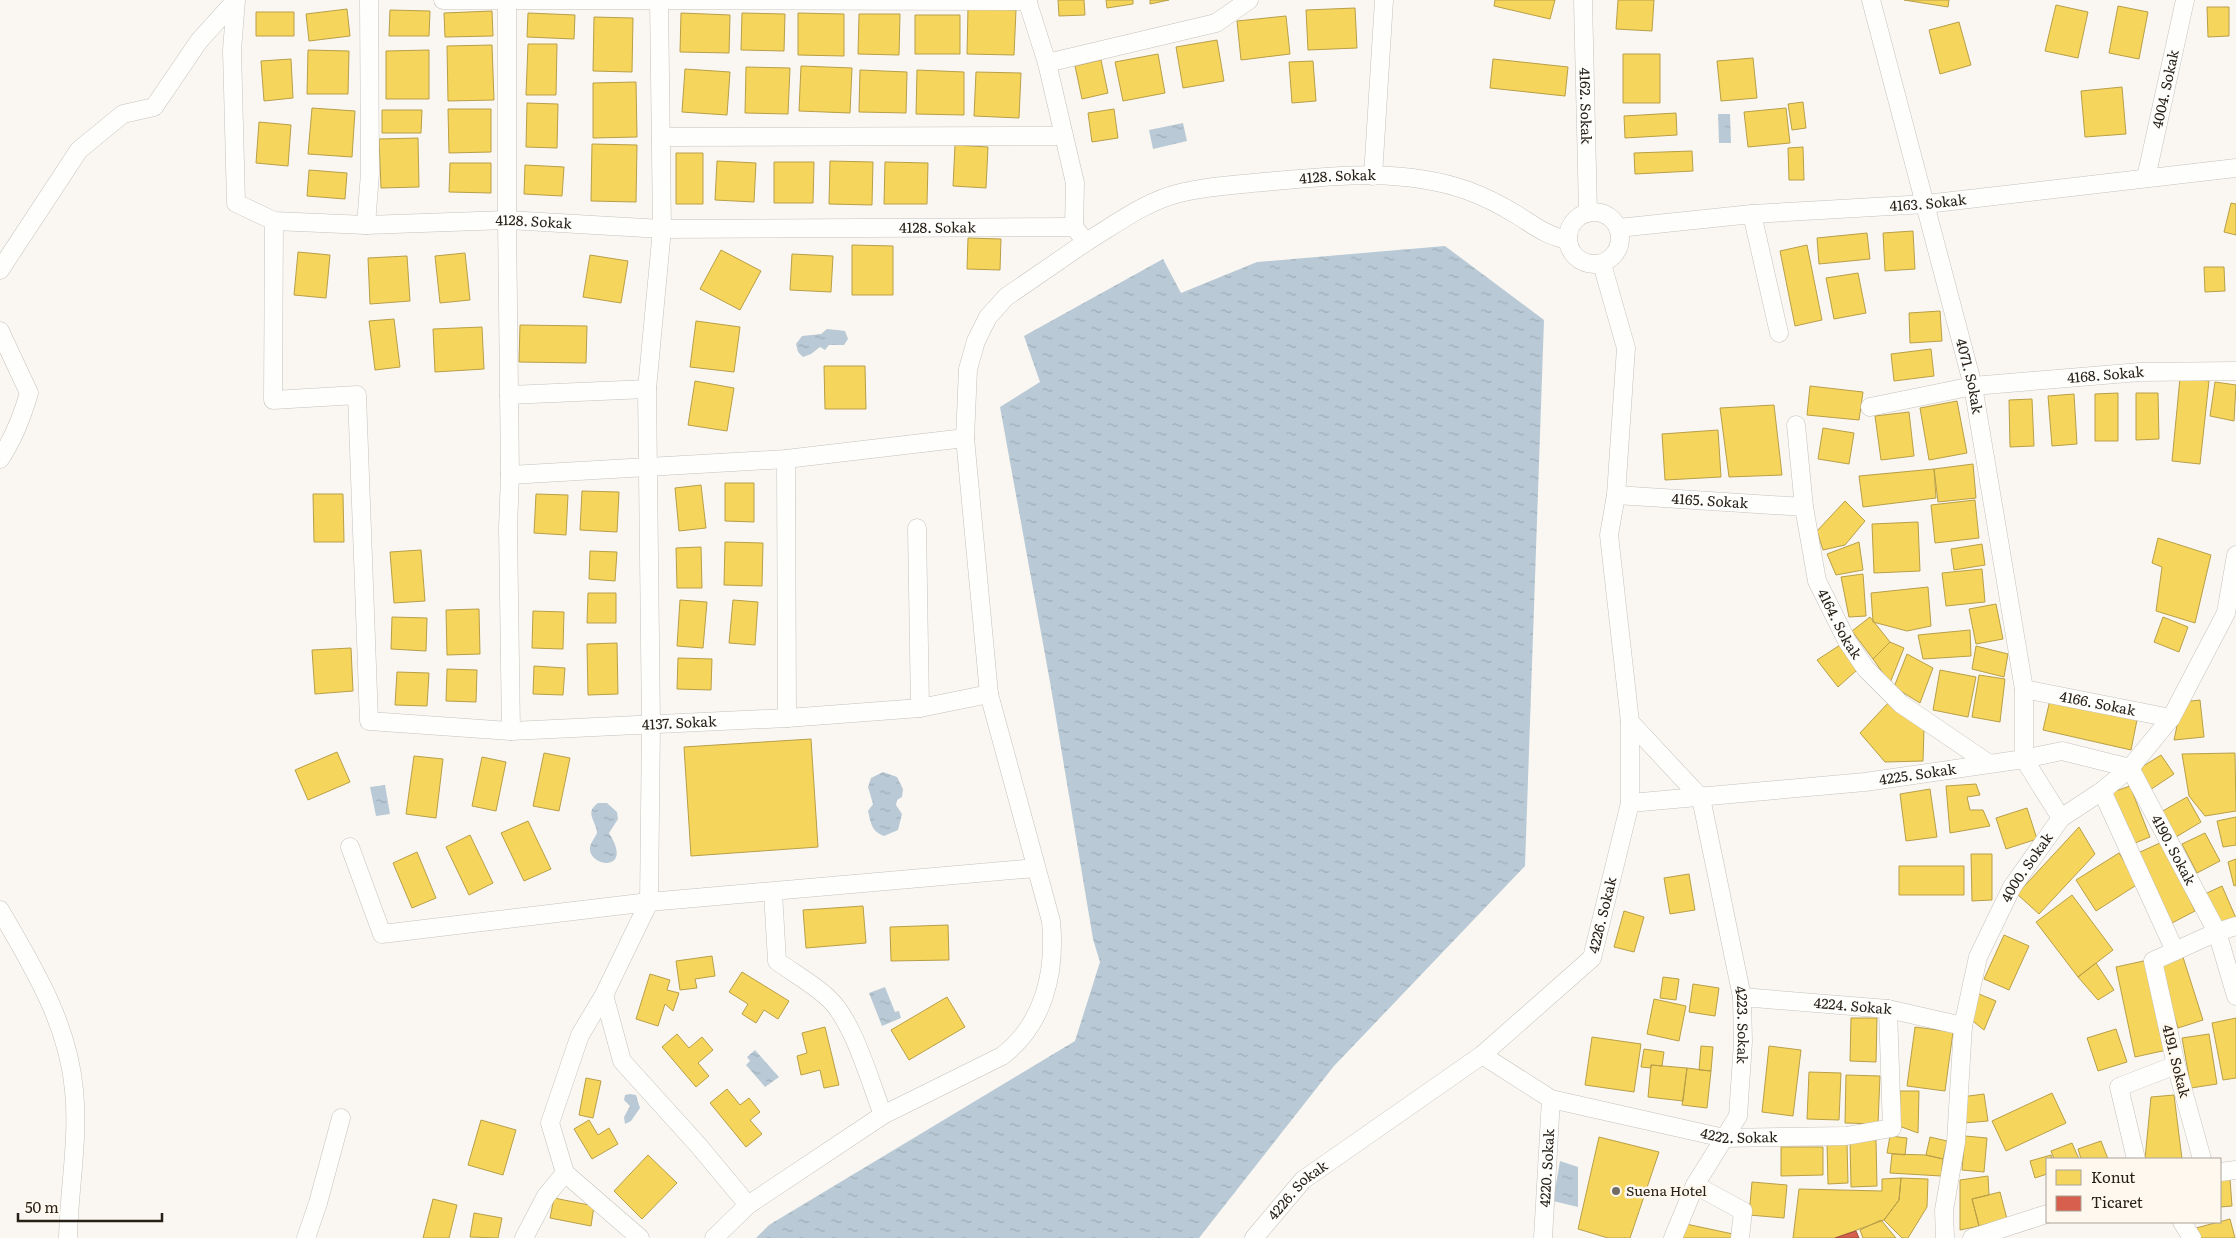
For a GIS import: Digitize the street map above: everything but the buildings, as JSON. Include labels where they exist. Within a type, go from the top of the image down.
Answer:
[{"type":"street","points":[[236,0],[232,50],[236,203],[274,221]]},
{"type":"street","points":[[0,270],[79,150],[123,114],[154,107],[199,41],[236,0]]},
{"type":"street","points":[[366,225],[370,173],[369,0]]},
{"type":"street","points":[[443,0],[1028,1],[1047,63],[1075,183],[1074,227],[1086,242]]},
{"type":"street","points":[[640,1238],[565,1173],[550,1122],[580,1035],[604,995],[649,902],[652,725],[647,389],[662,229],[659,0]]},
{"type":"street","points":[[1047,63],[1216,23],[1249,0]]},
{"type":"street","points":[[1372,176],[1384,0]]},
{"type":"street","name":"4162. Sokak","points":[[1583,0],[1588,213]]},
{"type":"street","name":"4071. Sokak","points":[[1871,0],[1973,386],[2024,689],[2024,759]]},
{"type":"street","name":"4004. Sokak","points":[[2146,178],[2185,0]]},
{"type":"street","points":[[507,1],[510,476],[508,528],[511,731]]},
{"type":"street","points":[[660,137],[1064,136]]},
{"type":"street","name":"4163. Sokak","points":[[1618,228],[1752,214],[1926,204],[2236,168]]},
{"type":"street","name":"4128. Sokak","points":[[714,1238],[748,1206],[883,1115],[1002,1056],[1016,1045],[1028,1031],[1038,1013],[1052,966],[1053,943],[1051,921],[989,694],[965,438],[968,369],[976,341],[988,317],[1006,297],[1086,242],[1156,201],[1179,193],[1204,188],[1302,179],[1372,176],[1409,177],[1435,181],[1466,190],[1491,200],[1542,232],[1567,240]]},
{"type":"street","points":[[1588,213],[1606,215],[1618,228],[1619,246],[1609,260],[1602,264],[1594,265],[1578,260],[1572,254],[1567,240],[1573,222],[1588,213]]},
{"type":"street","points":[[1752,214],[1778,333]]},
{"type":"street","name":"4128. Sokak","points":[[274,221],[366,225],[507,220],[662,229],[1074,227]]},
{"type":"street","name":"4137. Sokak","points":[[274,221],[273,400],[357,395],[369,721],[511,731],[652,725],[787,718],[920,708],[989,694]]},
{"type":"street","points":[[1602,264],[1626,348],[1616,495]]},
{"type":"street","points":[[0,331],[29,393],[22,416],[11,441],[0,459]]},
{"type":"street","name":"4168. Sokak","points":[[1870,407],[1973,386],[2140,372],[2236,371]]},
{"type":"street","points":[[509,395],[647,389]]},
{"type":"street","name":"4164. Sokak","points":[[1796,425],[1804,507],[1817,581],[1847,641],[1866,670],[1901,704],[1988,763]]},
{"type":"street","points":[[510,476],[786,459],[965,438]]},
{"type":"street","points":[[786,459],[787,718]]},
{"type":"street","name":"4165. Sokak","points":[[1616,495],[1804,507]]},
{"type":"street","name":"4226. Sokak","points":[[1254,1238],[1303,1180],[1482,1055],[1592,958],[1630,803],[1630,722],[1609,535],[1616,495]]},
{"type":"street","points":[[917,528],[920,708]]},
{"type":"street","name":"4000. Sokak","points":[[1945,1238],[1944,1210],[1956,1142],[1963,1026],[1978,957],[2012,887],[2061,818],[2102,791],[2130,768],[2171,718],[2231,616],[2236,555]]},
{"type":"street","name":"4166. Sokak","points":[[2024,689],[2171,718]]},
{"type":"street","points":[[1630,722],[1701,798]]},
{"type":"street","name":"4225. Sokak","points":[[1630,803],[1866,782],[2024,759],[2062,751],[2130,768]]},
{"type":"street","points":[[2024,759],[2061,818]]},
{"type":"street","name":"4190. Sokak","points":[[2130,768],[2217,932],[2236,993]]},
{"type":"street","points":[[2102,791],[2175,951],[2217,932],[2236,926]]},
{"type":"street","name":"4223. Sokak","points":[[1673,1238],[1695,1185],[1738,1116],[1742,1042],[1742,997],[1701,798]]},
{"type":"street","points":[[350,847],[382,934],[649,902],[1036,868]]},
{"type":"street","points":[[773,892],[777,961],[828,997],[840,1011],[848,1025],[883,1115]]},
{"type":"street","points":[[0,910],[31,964],[59,1021],[69,1057],[74,1090],[75,1120],[68,1238]]},
{"type":"street","name":"4191. Sokak","points":[[2175,951],[2153,961],[2176,1065],[2202,1158]]},
{"type":"street","points":[[604,995],[622,1061],[698,1145],[748,1206]]},
{"type":"street","name":"4224. Sokak","points":[[1742,997],[1888,1009],[1963,1026]]},
{"type":"street","name":"4222. Sokak","points":[[1482,1055],[1550,1099],[1724,1138],[1846,1136],[1892,1128],[1888,1009]]},
{"type":"street","points":[[2136,1158],[2119,1087],[2176,1065]]},
{"type":"street","name":"4220. Sokak","points":[[1543,1238],[1550,1099]]},
{"type":"street","points":[[306,1238],[318,1203],[341,1118]]},
{"type":"street","points":[[2221,1172],[2236,1170]]},
{"type":"street","points":[[524,1238],[546,1196],[565,1173]]},
{"type":"street","points":[[1695,1185],[1743,1211],[1740,1238]]},
{"type":"street","points":[[1972,1238],[2046,1214]]},
{"type":"street","points":[[2183,1223],[2192,1238]]},
{"type":"water","points":[[1718,114],[1730,114],[1731,143],[1719,143]]},
{"type":"water","points":[[1183,123],[1187,141],[1153,149],[1149,130]]},
{"type":"water","points":[[1445,246],[1544,320],[1525,866],[1334,1066],[1199,1238],[756,1238],[769,1225],[1075,1041],[1100,962],[1093,939],[1050,682],[1000,407],[1040,382],[1024,336],[1163,259],[1181,293],[1257,262]]},
{"type":"water","points":[[827,329],[845,331],[848,339],[844,345],[829,345],[825,350],[820,347],[803,357],[798,352],[796,344],[802,336],[821,334]]},
{"type":"water","points":[[883,772],[897,777],[903,789],[902,797],[897,800],[896,805],[902,814],[898,830],[884,836],[874,829],[868,811],[873,804],[868,787],[871,778]]},
{"type":"water","points":[[385,785],[390,814],[376,816],[370,787]]},
{"type":"water","points":[[598,803],[607,803],[617,812],[618,819],[609,833],[616,846],[617,855],[614,861],[608,863],[595,859],[591,854],[590,847],[597,833],[591,813]]},
{"type":"water","points":[[885,987],[895,1012],[899,1011],[901,1018],[882,1026],[869,993]]},
{"type":"water","points":[[755,1050],[779,1077],[765,1087],[746,1065],[750,1061],[747,1057]]},
{"type":"water","points":[[625,1095],[636,1095],[640,1108],[631,1121],[625,1124],[624,1117],[630,1106],[624,1100]]},
{"type":"water","points":[[1560,1161],[1578,1167],[1578,1207],[1553,1201]]},
{"type":"place","name":"Suena Hotel","points":[[1616,1191]]}]
